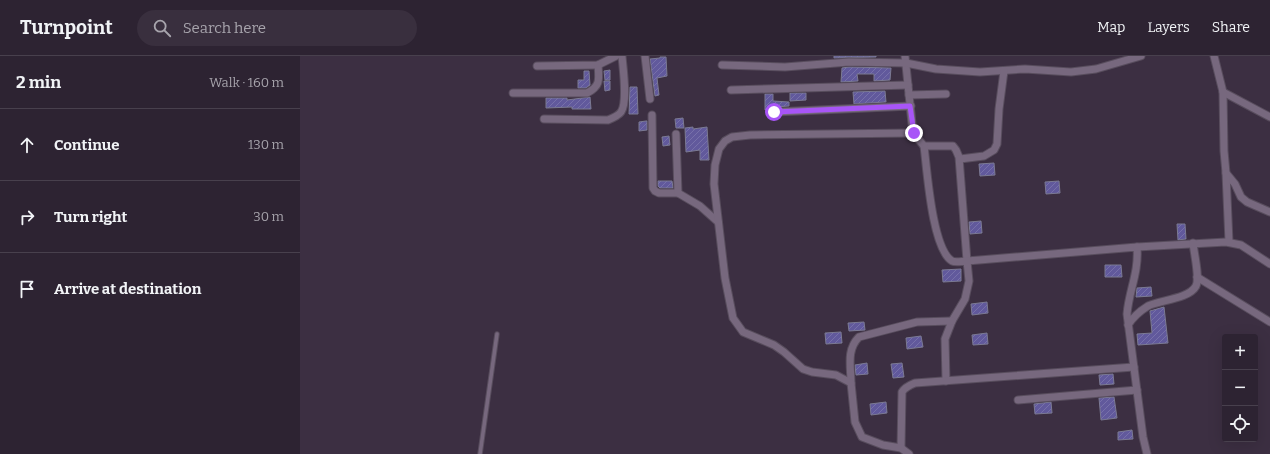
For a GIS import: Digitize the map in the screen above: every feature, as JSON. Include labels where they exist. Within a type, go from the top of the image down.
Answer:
[{"type":"street","points":[[537,66],[598,65],[616,56]]},
{"type":"street","points":[[544,119],[608,120],[621,112],[625,105],[622,56]]},
{"type":"street","points":[[645,56],[650,99]]},
{"type":"street","points":[[722,65],[785,67],[849,62],[905,60],[936,69],[980,72],[1025,69],[1071,72],[1096,68],[1141,56]]},
{"type":"street","points":[[1214,56],[1222,92],[1229,242]]},
{"type":"street","points":[[905,60],[914,133],[924,146],[932,211],[939,242],[950,260],[955,262],[1137,247],[1229,242],[1241,245],[1270,264]]},
{"type":"street","points":[[513,93],[587,93],[596,87],[599,81],[598,65]]},
{"type":"street","points":[[960,159],[984,156],[994,150],[997,144],[1004,71]]},
{"type":"street","points":[[731,90],[908,85]]},
{"type":"street","points":[[1222,92],[1270,117]]},
{"type":"street","points":[[909,95],[946,94]]},
{"type":"street","points":[[774,112],[910,106]]},
{"type":"street","points":[[652,115],[655,191],[659,193],[678,193],[700,206],[718,222]]},
{"type":"street","points":[[851,383],[836,376],[803,369],[774,345],[744,332],[733,318],[725,278],[718,222],[714,184],[715,165],[720,149],[725,141],[732,137],[750,135],[914,133]]},
{"type":"street","points":[[676,134],[678,193]]},
{"type":"street","points":[[924,146],[953,146],[960,159],[969,281],[965,299],[952,321],[945,339],[946,381]]},
{"type":"street","points":[[1226,173],[1235,184],[1241,196],[1247,202],[1270,212]]},
{"type":"street","points":[[1128,325],[1134,317],[1147,306],[1179,297],[1196,286],[1197,277],[1193,243]]},
{"type":"street","points":[[1137,247],[1138,261],[1127,314],[1143,437],[1148,454]]},
{"type":"street","points":[[1197,277],[1270,322]]},
{"type":"street","points":[[909,454],[901,448],[862,437],[855,422],[851,383],[850,351],[853,343],[858,337],[917,322],[952,321]]},
{"type":"street","points":[[901,448],[901,400],[904,389],[915,383],[1134,367]]},
{"type":"street","points":[[1018,400],[1137,390]]},
{"type":"lane","points":[[480,454],[497,334]]},
{"type":"building","points":[[834,56],[876,56],[876,57],[834,58]]},
{"type":"building","points":[[666,57],[667,76],[657,78],[659,95],[655,96],[650,59]]},
{"type":"building","points":[[842,68],[891,68],[890,80],[874,81],[874,74],[857,74],[858,81],[841,82]]},
{"type":"building","points":[[610,70],[610,80],[605,80],[604,71]]},
{"type":"building","points":[[584,71],[589,71],[590,85],[586,88],[578,88],[578,80],[584,80]]},
{"type":"building","points":[[604,81],[610,81],[610,90],[605,91]]},
{"type":"building","points":[[630,87],[637,87],[638,114],[629,114]]},
{"type":"building","points":[[885,91],[886,102],[854,104],[853,92]]},
{"type":"building","points":[[790,93],[806,93],[806,100],[790,101]]},
{"type":"building","points":[[765,94],[773,94],[773,101],[789,102],[789,106],[774,107],[769,110],[765,110]]},
{"type":"building","points":[[590,97],[591,109],[572,109],[572,107],[546,108],[546,98],[567,98],[567,100]]},
{"type":"building","points":[[683,118],[684,128],[676,128],[675,119]]},
{"type":"building","points":[[647,121],[647,130],[639,131],[639,122]]},
{"type":"building","points":[[693,127],[693,129],[707,127],[709,160],[700,160],[700,150],[686,152],[685,128]]},
{"type":"building","points":[[669,136],[670,145],[663,146],[662,137]]},
{"type":"building","points":[[994,163],[995,175],[980,176],[979,164]]},
{"type":"building","points":[[658,181],[672,181],[673,188],[660,188],[658,186]]},
{"type":"building","points":[[1059,181],[1060,193],[1046,194],[1045,182]]},
{"type":"building","points":[[981,221],[982,233],[970,234],[969,222]]},
{"type":"building","points":[[1177,224],[1185,224],[1186,239],[1178,240]]},
{"type":"building","points":[[1105,265],[1121,265],[1122,277],[1105,277]]},
{"type":"building","points":[[961,269],[961,281],[943,282],[942,270]]},
{"type":"building","points":[[1151,287],[1152,296],[1136,297],[1137,288]]},
{"type":"building","points":[[987,302],[988,313],[972,315],[971,304]]},
{"type":"building","points":[[1164,307],[1168,343],[1138,345],[1137,334],[1152,333],[1150,311]]},
{"type":"building","points":[[864,322],[865,330],[849,331],[848,323]]},
{"type":"building","points":[[841,332],[842,343],[826,344],[825,333]]},
{"type":"building","points":[[987,333],[988,344],[973,345],[972,335]]},
{"type":"building","points":[[921,336],[923,347],[907,349],[906,338]]},
{"type":"building","points":[[867,363],[868,374],[856,375],[855,365]]},
{"type":"building","points":[[902,363],[904,377],[893,378],[891,364]]},
{"type":"building","points":[[1113,374],[1114,384],[1100,385],[1099,375]]},
{"type":"building","points":[[1114,397],[1117,418],[1101,420],[1099,398]]},
{"type":"building","points":[[886,402],[887,413],[871,415],[870,404]]},
{"type":"building","points":[[1051,402],[1052,413],[1035,414],[1034,404]]},
{"type":"building","points":[[1132,430],[1133,439],[1118,440],[1118,432]]},
{"type":"route","points":[[774,112],[910,106],[914,133]]}]
